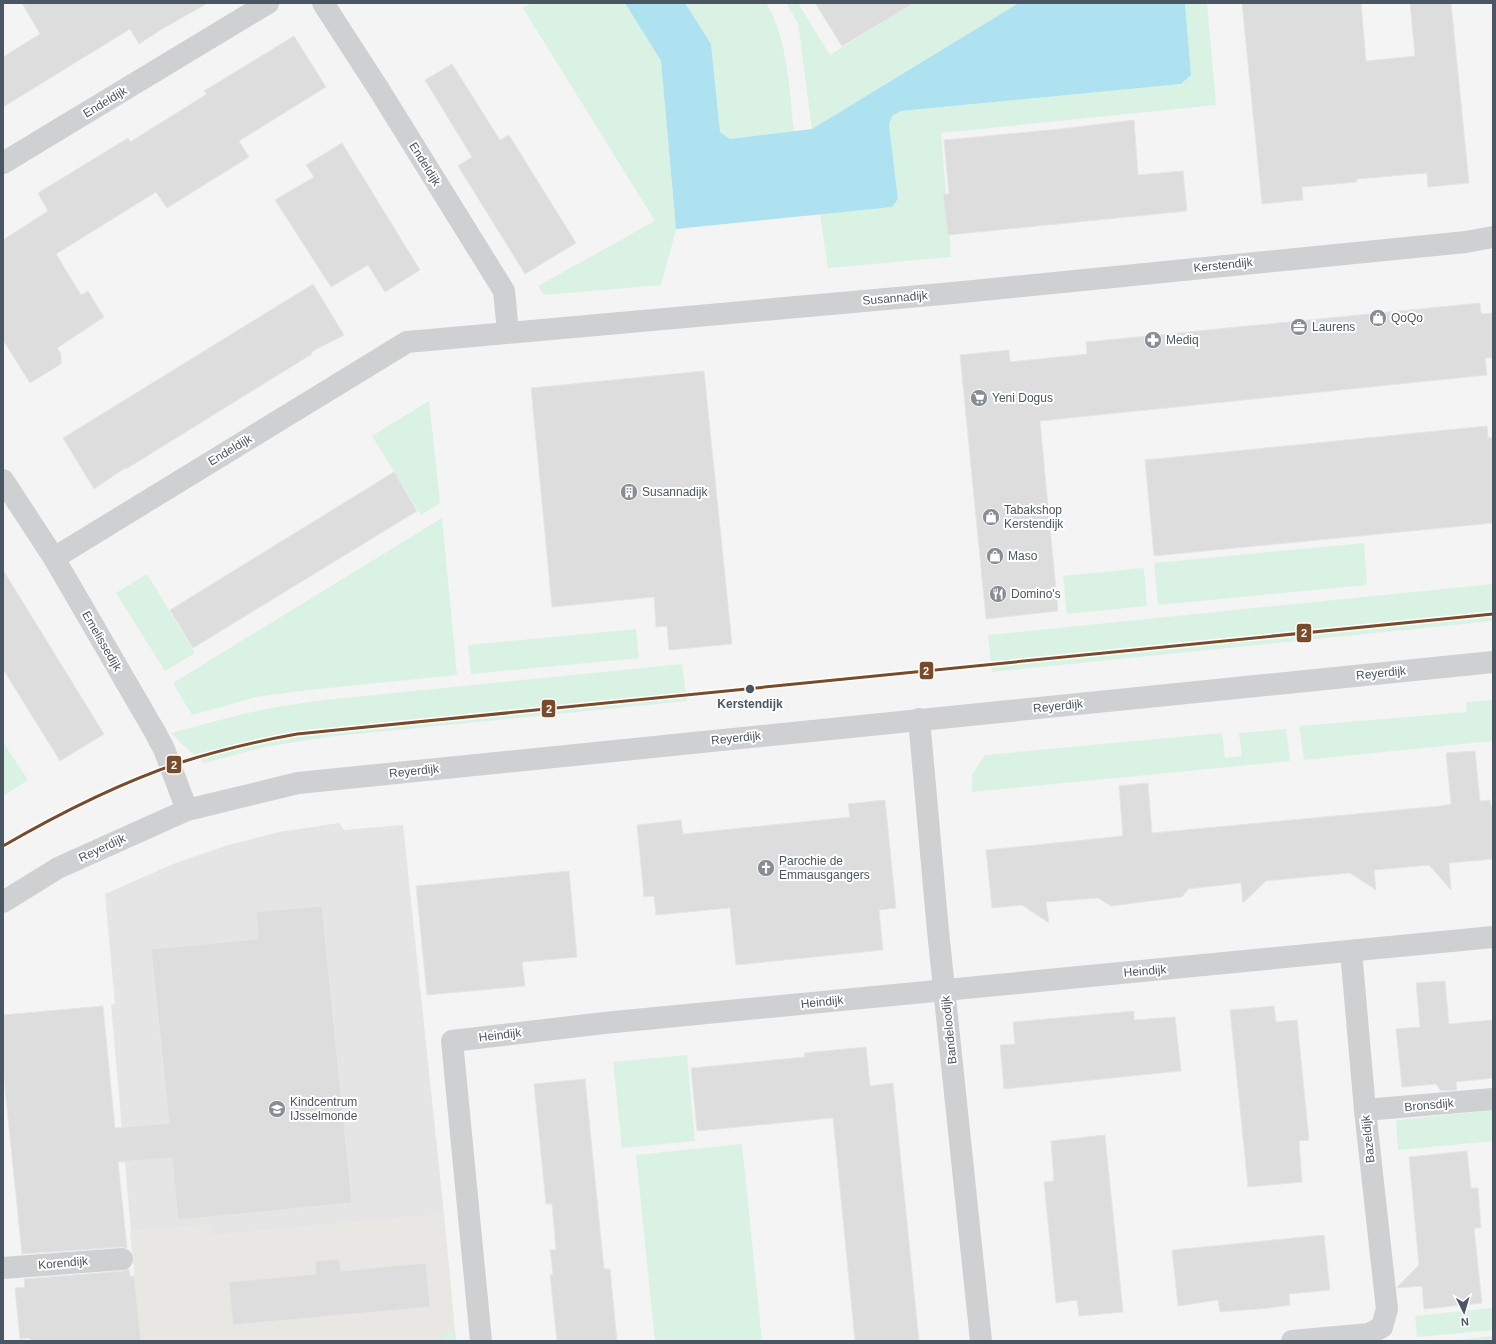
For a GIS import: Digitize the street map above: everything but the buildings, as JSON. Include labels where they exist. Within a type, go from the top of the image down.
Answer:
[{"type":"street","name":"Endeldijk","points":[[3,163],[268,3]]},
{"type":"street","name":"Endeldijk","points":[[323,3],[378,88],[504,292],[508,332]]},
{"type":"street","name":"Kerstendijk","points":[[953,293],[1458,243],[1493,238]]},
{"type":"street","name":"Susannadijk","points":[[407,342],[953,293]]},
{"type":"street","name":"Endeldijk","points":[[54,558],[407,342]]},
{"type":"street","name":"Emelissedijk","points":[[3,480],[54,558],[161,744],[187,810]]},
{"type":"street","name":"Reyerdijk","points":[[3,902],[58,868],[187,810],[298,783],[918,719],[1493,662]]},
{"type":"street","name":"Bandeloodijk","points":[[918,719],[944,990],[981,1341]]},
{"type":"street","name":"Heindijk","points":[[481,1341],[452,1041],[604,1023],[1493,937]]},
{"type":"street","name":"Bazeldijk","points":[[1292,1341],[1369,1334],[1382,1327],[1387,1309],[1364,1110],[1350,951]]},
{"type":"street","name":"Bronsdijk","points":[[1364,1110],[1493,1099]]},
{"type":"street","name":"Korendijk","points":[[3,1268],[122,1259]]},
{"type":"shaded area","name":"Kindcentrum IJsselmonde","points":[[339,823],[344,830],[403,825],[444,1214],[210,1236],[209,1225],[131,1231],[111,1005],[115,1004],[105,894],[173,864],[225,846],[279,832]]},
{"type":"shaded area","points":[[444,1214],[456,1341],[141,1341],[131,1231],[209,1225],[210,1236]]},
{"type":"green space","points":[[531,3],[625,3],[661,61],[676,229],[661,285],[544,295],[538,286],[655,221],[523,8]]},
{"type":"green space","points":[[685,3],[766,3],[779,32],[783,48],[789,82],[794,131],[730,139],[720,132],[711,44]]},
{"type":"green space","points":[[786,3],[798,3],[830,55],[913,3],[1019,3],[812,129],[798,23]]},
{"type":"green space","points":[[1185,3],[1207,3],[1216,105],[941,133],[951,257],[828,268],[820,214],[892,207],[898,199],[889,125],[892,116],[901,111],[1181,84],[1191,75]]},
{"type":"green space","points":[[429,401],[440,503],[421,515],[372,436]]},
{"type":"green space","points":[[442,518],[457,675],[308,690],[256,697],[192,715],[173,683]]},
{"type":"green space","points":[[1364,543],[1367,585],[1158,605],[1154,563]]},
{"type":"green space","points":[[1144,568],[1147,606],[1067,614],[1063,576]]},
{"type":"green space","points":[[147,574],[195,653],[165,671],[116,593]]},
{"type":"green space","points":[[1493,584],[1493,621],[992,672],[988,635]]},
{"type":"green space","points":[[636,629],[639,658],[471,674],[468,645]]},
{"type":"green space","points":[[682,664],[687,701],[327,737],[265,747],[204,763],[171,733],[276,707],[324,700]]},
{"type":"green space","points":[[1493,700],[1493,741],[1304,760],[1299,726],[1467,712],[1466,702]]},
{"type":"green space","points":[[1286,729],[1290,761],[972,792],[972,775],[985,755],[1222,733],[1225,758],[1242,756],[1239,733]]},
{"type":"green space","points":[[3,742],[28,780],[3,796]]},
{"type":"green space","points":[[687,1055],[695,1141],[622,1148],[613,1062]]},
{"type":"green space","points":[[1493,1110],[1493,1141],[1398,1150],[1396,1120]]},
{"type":"green space","points":[[742,1144],[762,1341],[655,1341],[636,1155]]},
{"type":"green space","points":[[1493,1308],[1493,1330],[1417,1337],[1415,1316]]},
{"type":"green space","points":[[455,1331],[456,1341],[443,1341],[442,1333]]},
{"type":"green space","points":[[1493,1336],[1493,1341],[1447,1341]]},
{"type":"water","points":[[625,3],[685,3],[711,44],[720,132],[730,139],[812,129],[1019,3],[1185,3],[1191,75],[1181,84],[901,111],[892,116],[889,125],[898,199],[892,207],[676,229],[661,61]]},
{"type":"transit line","name":"2","points":[[3,846],[46,822],[135,779],[182,762],[225,750],[297,734],[1493,614]]},
{"type":"place","name":"QoQo","points":[[1378,318]]},
{"type":"place","name":"Laurens","points":[[1299,327]]},
{"type":"place","name":"Mediq","points":[[1153,340]]},
{"type":"place","name":"Yeni Dogus","points":[[979,398]]},
{"type":"place","name":"Susannadijk","points":[[629,492]]},
{"type":"place","name":"Tabakshop Kerstendijk","points":[[991,517]]},
{"type":"place","name":"Maso","points":[[995,556]]},
{"type":"place","name":"Domino's","points":[[998,594]]},
{"type":"place","name":"Kerstendijk","points":[[750,689]]},
{"type":"place","name":"Parochie de Emmausgangers","points":[[766,868]]},
{"type":"place","name":"Kindcentrum IJsselmonde","points":[[277,1109]]}]
